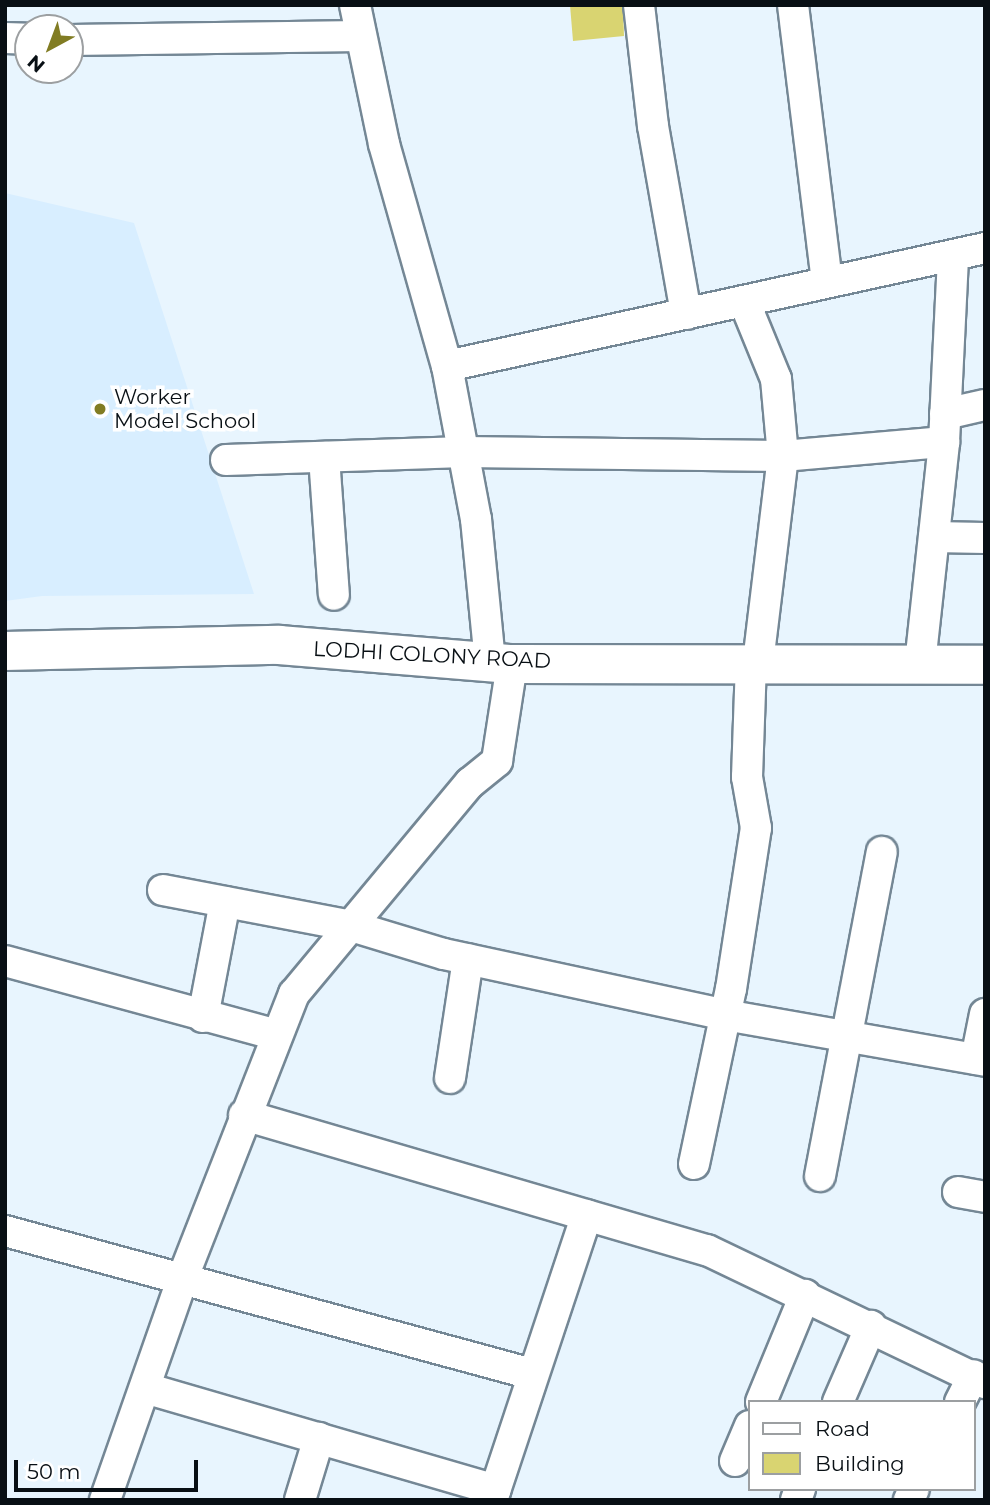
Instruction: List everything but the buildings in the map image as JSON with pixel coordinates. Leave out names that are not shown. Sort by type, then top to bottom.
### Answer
[{"type":"main road","name":"LODHI COLONY ROAD","points":[[5,651],[279,645],[501,663],[985,665]]},
{"type":"street","points":[[105,1500],[183,1277],[244,1115],[294,994],[470,783],[497,761],[501,663],[464,452],[447,366],[384,144],[355,5]]},
{"type":"street","points":[[639,5],[653,127],[686,314]]},
{"type":"street","points":[[793,5],[827,282]]},
{"type":"street","points":[[84,40],[361,36]]},
{"type":"street","points":[[447,366],[985,248]]},
{"type":"street","points":[[920,664],[944,428],[953,255]]},
{"type":"street","points":[[694,1164],[725,1015],[755,828],[747,777],[755,662],[783,456],[776,379],[744,301]]},
{"type":"street","points":[[226,460],[464,452],[783,456],[944,428],[985,405]]},
{"type":"street","points":[[324,457],[334,595]]},
{"type":"street","points":[[934,537],[985,538]]},
{"type":"street","points":[[820,1176],[850,1037],[882,852]]},
{"type":"street","points":[[163,890],[351,926],[468,959],[725,1015],[980,1060],[985,1014]]},
{"type":"street","points":[[203,1017],[225,902]]},
{"type":"street","points":[[450,1077],[468,959]]},
{"type":"street","points":[[5,961],[277,1035]]},
{"type":"street","points":[[244,1115],[707,1250],[979,1379],[962,1400]]},
{"type":"street","points":[[145,1388],[319,1438],[494,1495],[587,1215]]},
{"type":"street","points":[[5,1231],[183,1277],[532,1374]]},
{"type":"street","points":[[762,1400],[805,1295]]},
{"type":"street","points":[[839,1400],[871,1326]]},
{"type":"street","points":[[735,1461],[748,1431]]},
{"type":"street","points":[[300,1500],[319,1438]]},
{"type":"shaded area","name":"Worker Model School","points":[[5,193],[134,223],[254,594],[42,596],[5,601]]},
{"type":"place","name":"Worker Model School","points":[[100,409]]}]
